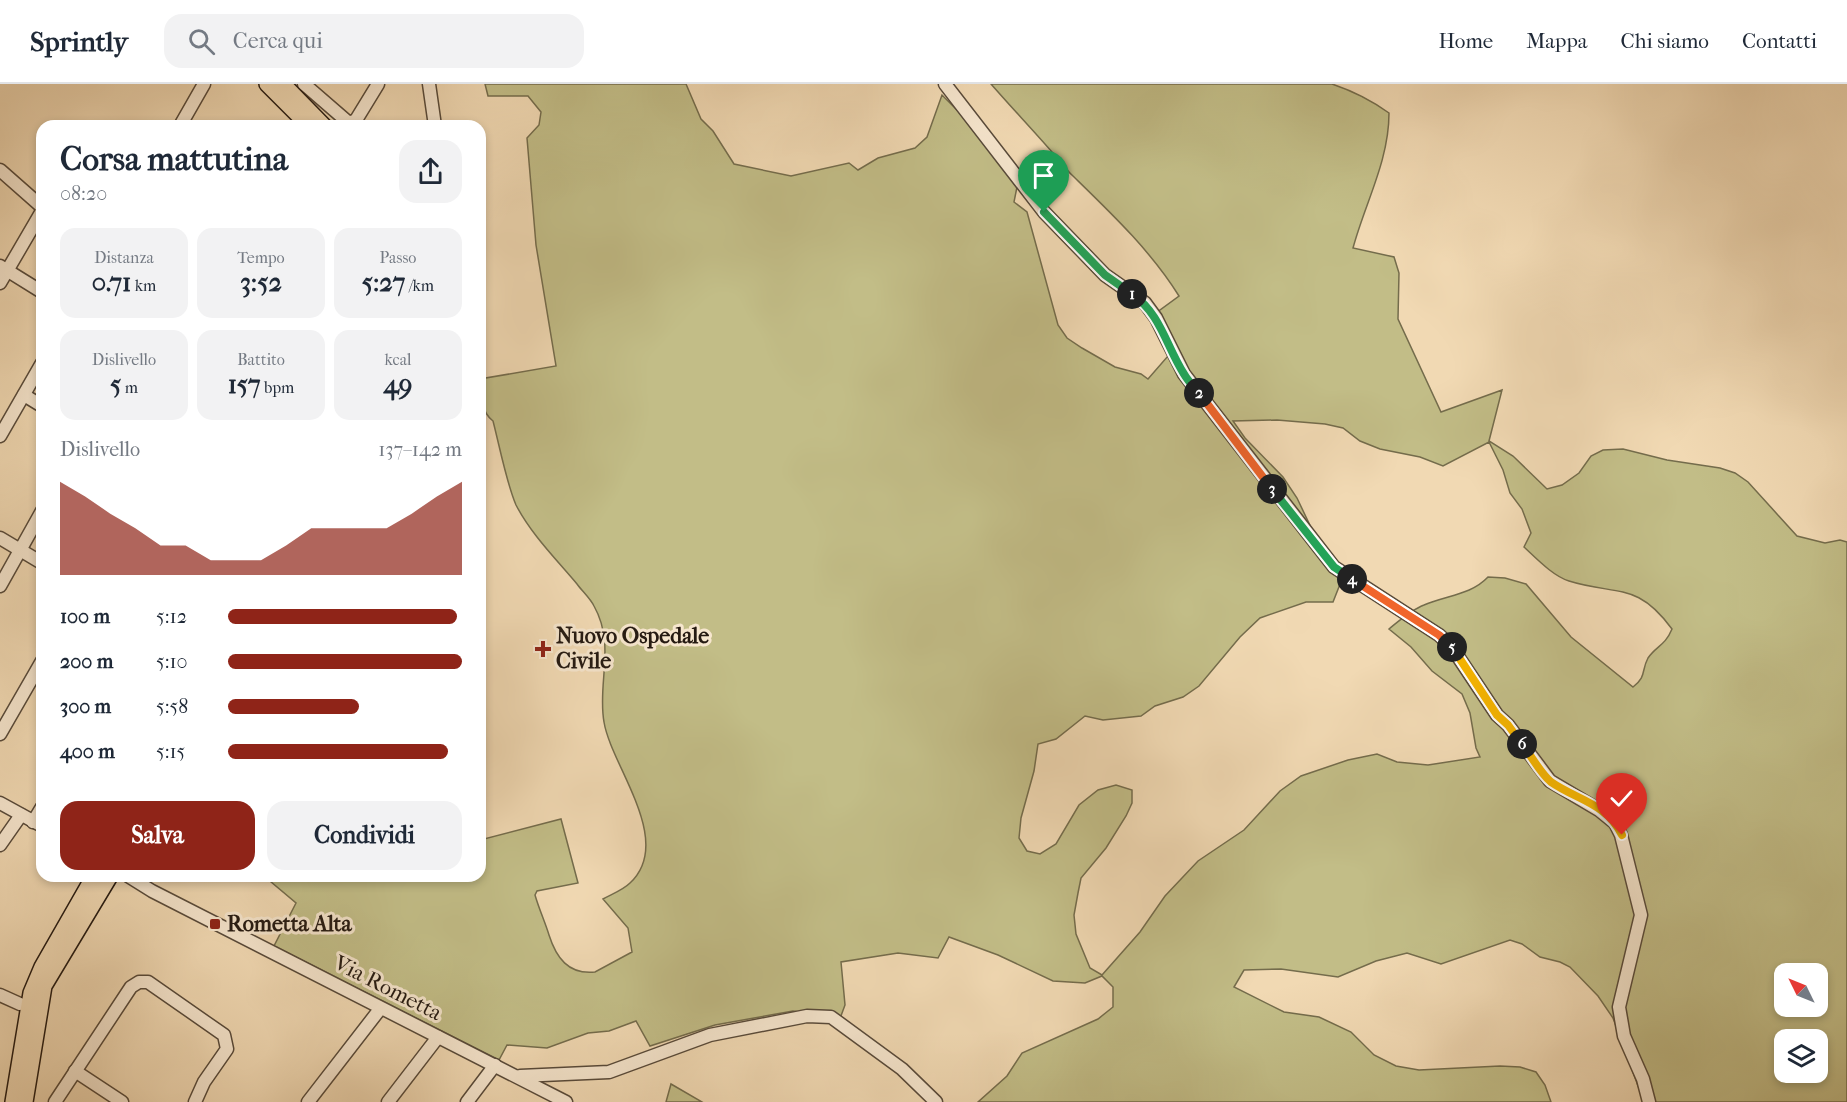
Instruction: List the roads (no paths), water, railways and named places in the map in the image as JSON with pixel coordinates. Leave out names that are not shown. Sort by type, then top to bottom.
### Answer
[{"type":"main road","points":[[267,84],[303,120]]},
{"type":"main road","points":[[286,85],[318,120]]},
{"type":"main road","points":[[13,1102],[31,993],[42,967],[91,882]]},
{"type":"main road","points":[[25,1102],[44,986],[106,882]]},
{"type":"street","points":[[183,120],[204,84]]},
{"type":"street","points":[[304,84],[343,120]]},
{"type":"street","points":[[356,120],[378,84]]},
{"type":"street","points":[[429,84],[434,120]]},
{"type":"street","points":[[945,84],[1044,212],[1105,275],[1145,303],[1151,310],[1184,374],[1334,567],[1445,640],[1497,715],[1508,725],[1550,781],[1578,795],[1615,823],[1622,835],[1641,907],[1619,1007],[1621,1023],[1649,1102]]},
{"type":"street","points":[[0,170],[36,203]]},
{"type":"street","points":[[0,283],[3,269],[36,218]]},
{"type":"street","points":[[3,269],[36,288]]},
{"type":"street","points":[[0,436],[36,374]]},
{"type":"street","points":[[24,395],[36,402]]},
{"type":"street","points":[[0,585],[36,522]]},
{"type":"street","points":[[0,538],[36,559]]},
{"type":"street","points":[[0,734],[36,671]]},
{"type":"street","points":[[0,803],[36,823]]},
{"type":"street","points":[[0,845],[21,815]]},
{"type":"street","name":"Via Rometta","points":[[138,882],[380,1009],[518,1076],[549,1098],[566,1102]]},
{"type":"street","points":[[55,1102],[131,987],[139,982],[148,982],[224,1035],[227,1048],[204,1082],[195,1102]]},
{"type":"street","points":[[0,995],[20,1004]]},
{"type":"street","points":[[308,1102],[380,1009]]},
{"type":"street","points":[[518,1076],[609,1072],[710,1035],[807,1016],[831,1017],[902,1069],[936,1102]]},
{"type":"street","points":[[388,1102],[438,1037]]},
{"type":"street","points":[[467,1102],[495,1065]]},
{"type":"street","points":[[75,1071],[122,1102]]},
{"type":"place","name":"Nuovo Ospedale Civile","points":[[543,649]]},
{"type":"place","name":"Rometta Alta","points":[[215,924]]}]
